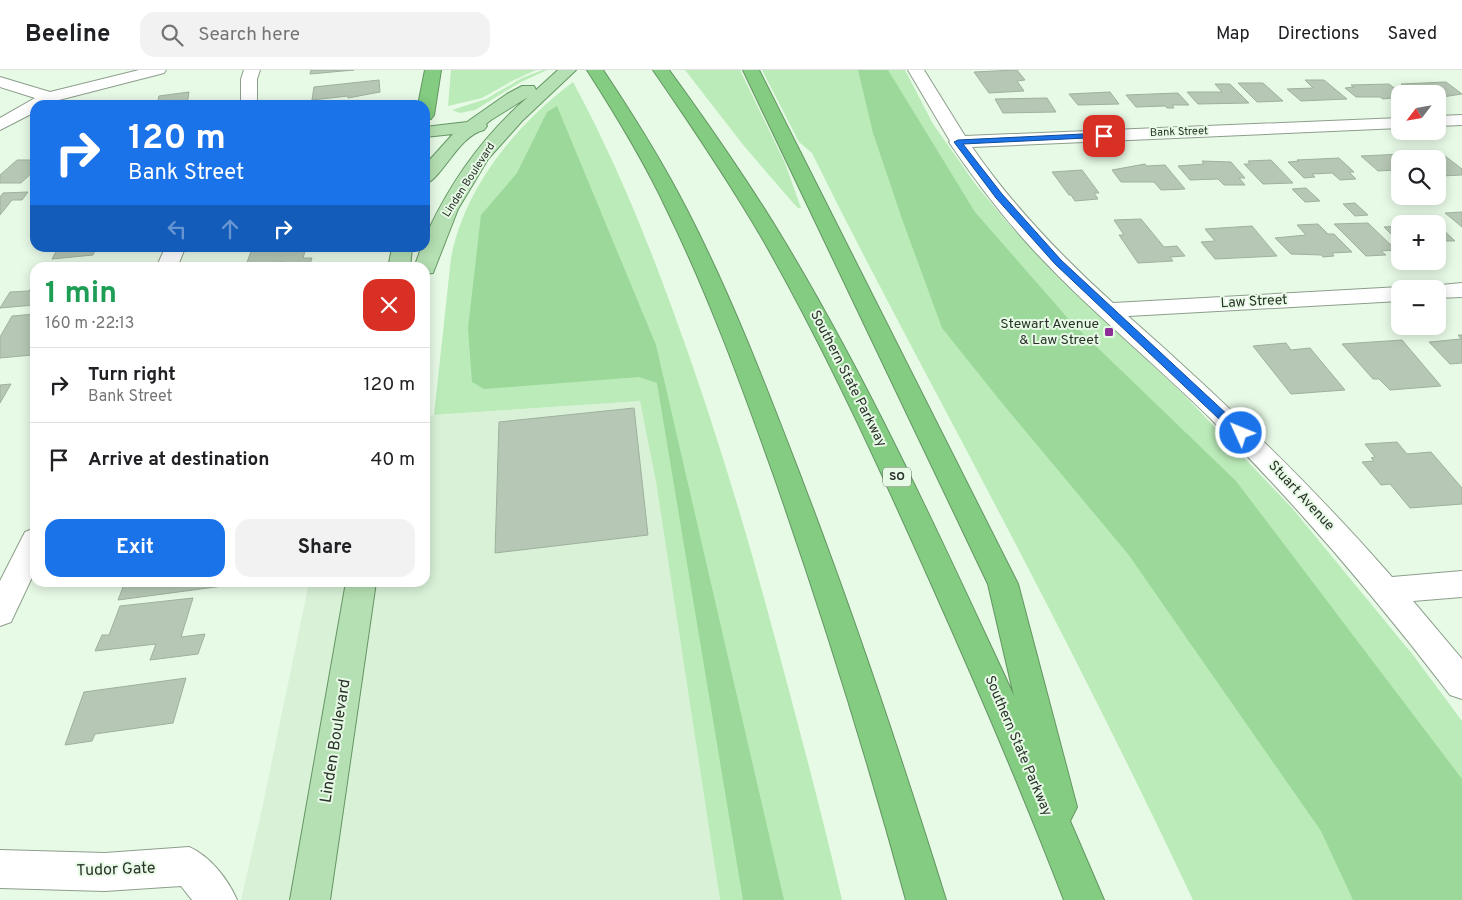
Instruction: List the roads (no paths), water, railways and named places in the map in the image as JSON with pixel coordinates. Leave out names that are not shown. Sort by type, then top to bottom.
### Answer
[{"type":"highway","points":[[428,100],[433,70]]},
{"type":"highway","points":[[595,70],[613,97],[661,180],[686,229],[712,286],[772,433],[849,650],[900,809],[926,900]]},
{"type":"highway","points":[[751,70],[1003,584],[1083,898]]},
{"type":"highway","name":"Southern State Parkway","points":[[665,75],[750,200],[816,314],[893,469],[953,598],[1010,723],[1083,898]]},
{"type":"main road","name":"Linden Boulevard","points":[[430,252],[435,235],[452,202],[482,156],[509,123],[568,70]]},
{"type":"main road","name":"Linden Boulevard","points":[[430,172],[443,155],[473,127],[516,96],[568,70]]},
{"type":"main road","points":[[430,131],[509,123]]},
{"type":"main road","name":"Linden Boulevard","points":[[310,900],[361,587]]},
{"type":"street","points":[[42,100],[49,96],[158,70]]},
{"type":"street","points":[[249,100],[249,79],[252,70]]},
{"type":"street","name":"Stuart Avenue","points":[[916,70],[958,142],[983,176],[1035,238],[1108,310],[1241,433],[1386,590],[1462,684]]},
{"type":"street","points":[[0,82],[49,96]]},
{"type":"street","points":[[0,125],[30,107]]},
{"type":"street","points":[[1446,121],[1462,120]]},
{"type":"street","name":"Bank Street","points":[[958,142],[1391,122]]},
{"type":"street","points":[[1446,291],[1462,290]]},
{"type":"street","name":"Law Street","points":[[1108,310],[1391,294]]},
{"type":"street","points":[[0,613],[30,550]]},
{"type":"street","points":[[1386,590],[1462,584]]},
{"type":"street","name":"Tudor Gate","points":[[0,869],[105,872],[189,866],[217,900]]},
{"type":"place","name":"Stewart Avenue & Law Street","points":[[1109,332]]}]
